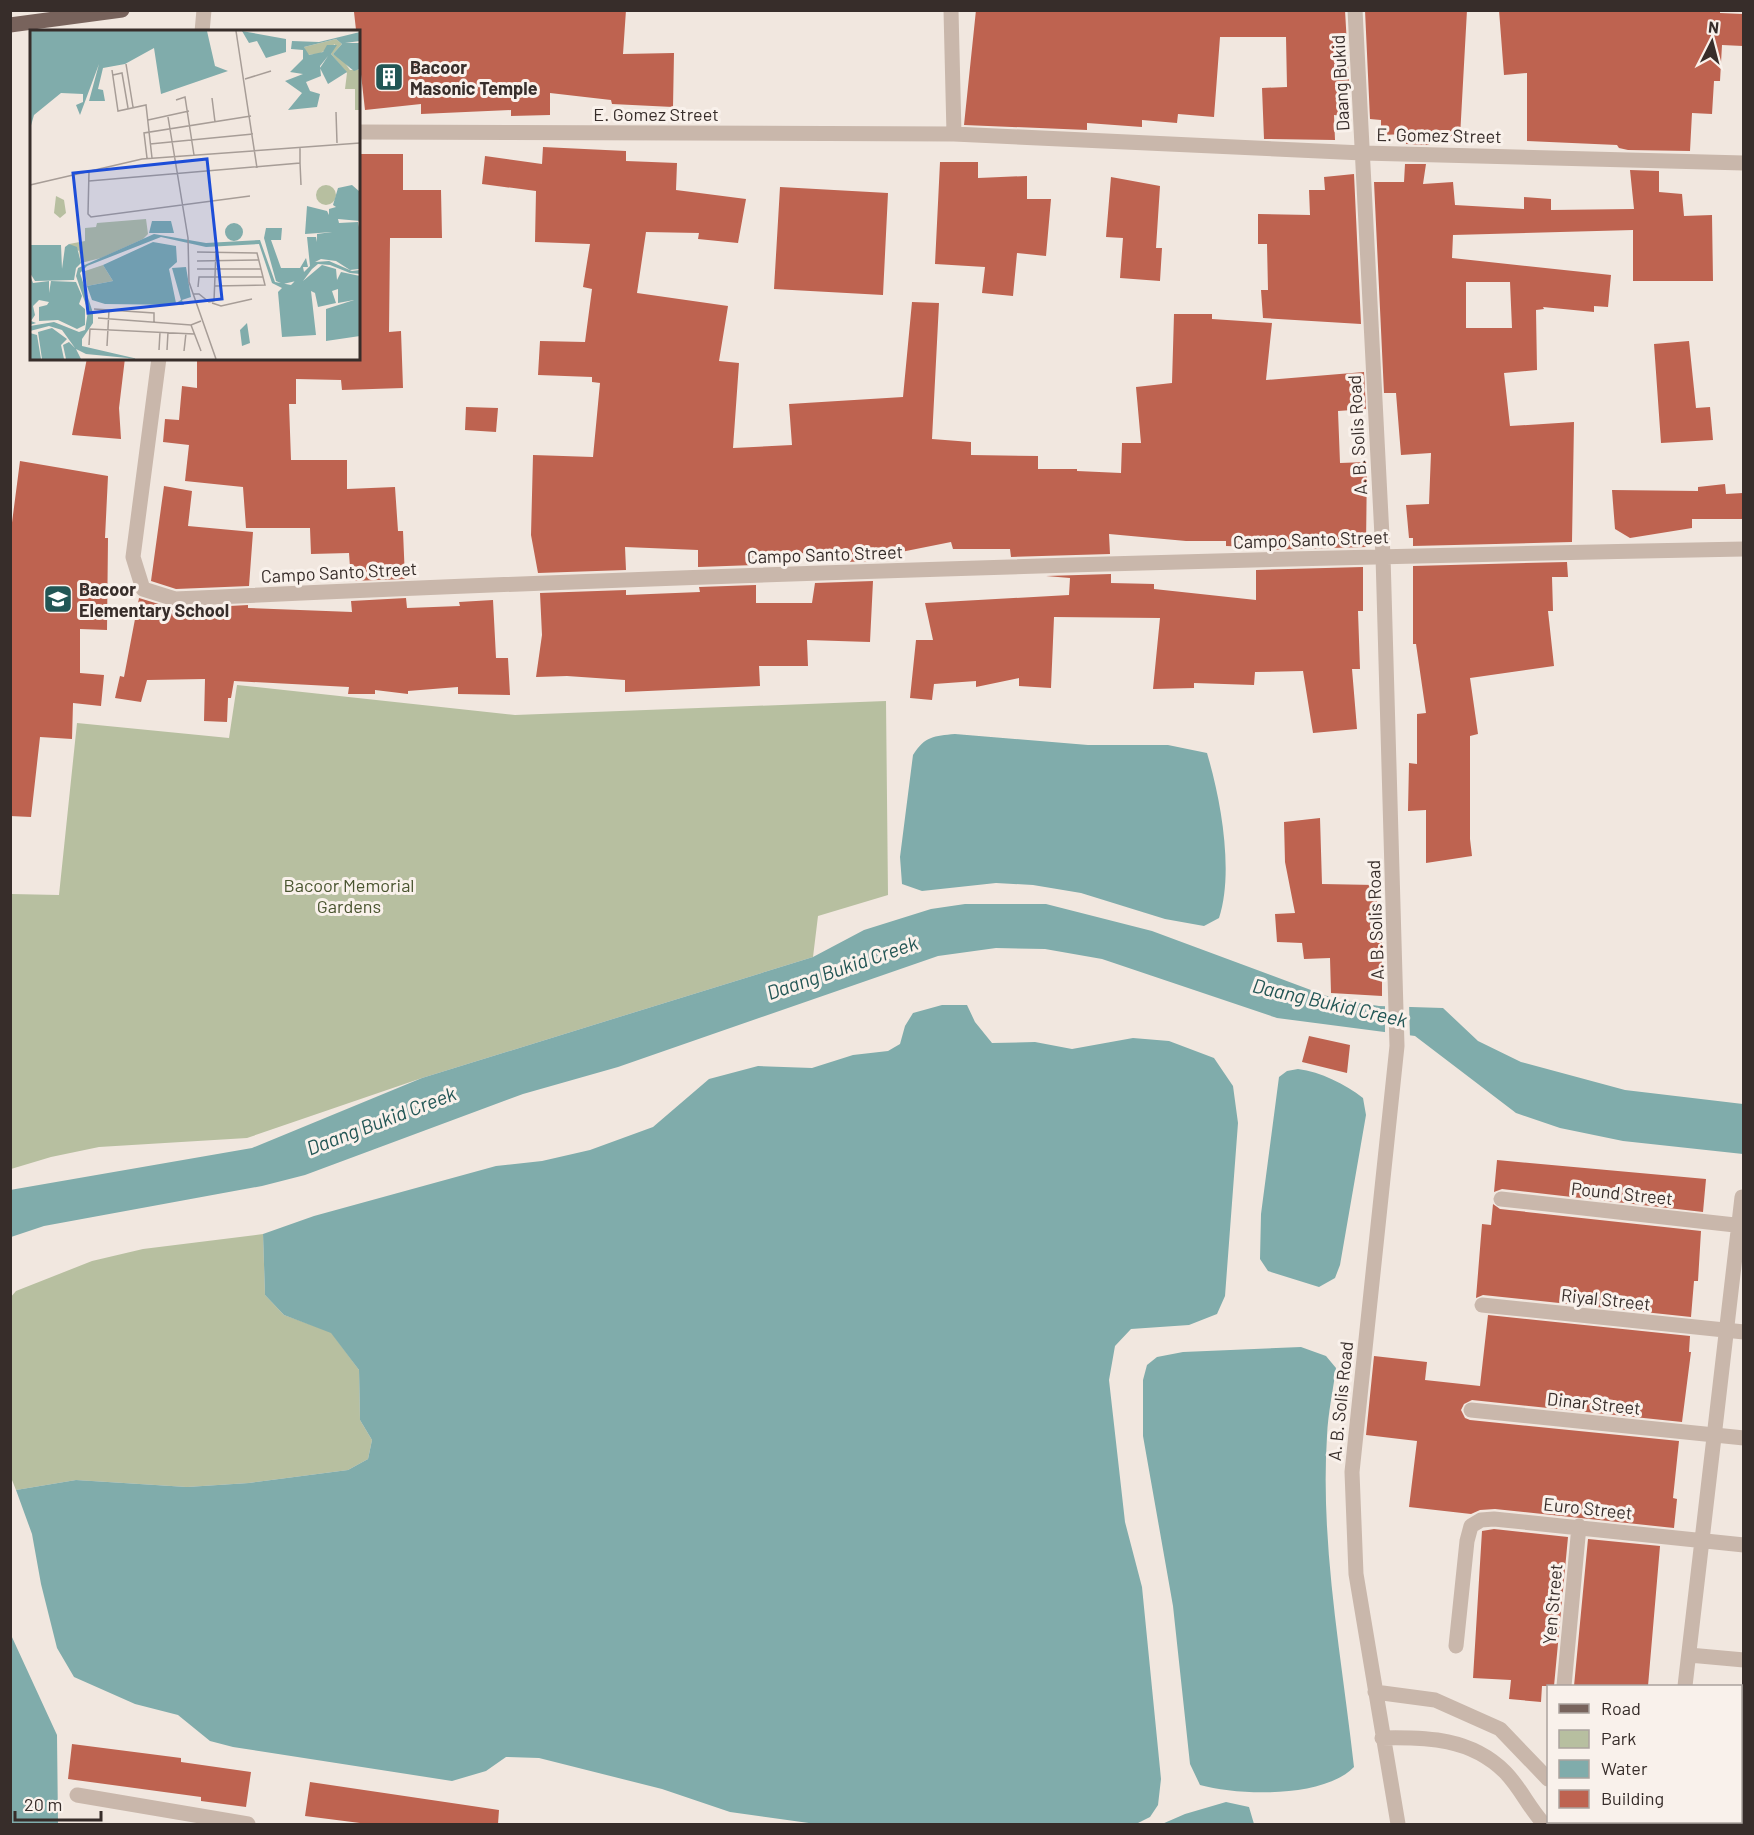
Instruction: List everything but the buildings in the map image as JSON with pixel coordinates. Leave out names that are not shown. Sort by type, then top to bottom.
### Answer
[{"type":"main road","points":[[10,25],[122,10]]},
{"type":"street","points":[[202,30],[204,10]]},
{"type":"street","points":[[951,10],[954,134]]},
{"type":"street","name":"Daang Bukid","points":[[1355,10],[1363,153]]},
{"type":"street","name":"E. Gomez Street","points":[[360,132],[954,134],[1363,153],[1743,163]]},
{"type":"street","name":"A. B. Solis Road","points":[[1363,153],[1383,556],[1397,1046],[1352,1472],[1356,1574],[1398,1824]]},
{"type":"street","name":"Campo Santo Street","points":[[159,360],[133,557],[143,589],[175,599],[529,582],[1383,556],[1743,549]]},
{"type":"street","points":[[1685,1685],[1713,1435],[1741,1226],[1742,1197]]},
{"type":"street","name":"Pound Street","points":[[1501,1199],[1741,1226]]},
{"type":"street","name":"Riyal Street","points":[[1482,1305],[1743,1332]]},
{"type":"street","name":"Dinar Street","points":[[1471,1410],[1743,1438]]},
{"type":"street","name":"Euro Street","points":[[1456,1646],[1466,1549],[1472,1526],[1481,1521],[1494,1519],[1579,1526],[1743,1545]]},
{"type":"street","name":"Yen Street","points":[[1564,1685],[1579,1526]]},
{"type":"street","points":[[1689,1655],[1743,1660]]},
{"type":"street","points":[[1375,1692],[1436,1700],[1500,1729],[1547,1778]]},
{"type":"street","points":[[1382,1738],[1426,1737],[1466,1745],[1504,1772],[1544,1824]]},
{"type":"street","points":[[77,1796],[248,1824]]},
{"type":"green space","name":"Bacoor Memorial Gardens","points":[[237,685],[515,715],[886,701],[888,895],[818,916],[813,957],[422,1078],[247,1138],[99,1147],[51,1157],[11,1169],[11,894],[59,895],[77,723],[229,738]]},
{"type":"green space","points":[[263,1234],[265,1295],[284,1315],[331,1332],[359,1370],[360,1420],[372,1440],[368,1459],[348,1470],[249,1483],[187,1487],[76,1480],[16,1490],[10,1475],[10,1298],[16,1291],[92,1261],[143,1249]]},
{"type":"water","points":[[955,734],[1088,745],[1168,745],[1207,753],[1217,792],[1224,836],[1225,879],[1219,918],[1204,926],[1165,919],[1081,893],[1033,885],[996,883],[922,891],[902,884],[900,857],[913,755],[922,744],[931,738]]},
{"type":"water","name":"Daang Bukid Creek","points":[[965,904],[1046,904],[1152,931],[1335,999],[1379,1006],[1443,1008],[1478,1041],[1521,1062],[1625,1090],[1743,1104],[1743,1154],[1623,1141],[1560,1128],[1516,1113],[1415,1036],[1277,1018],[1102,959],[1045,949],[996,948],[938,956],[618,1067],[523,1094],[305,1175],[262,1186],[44,1226],[11,1237],[10,1190],[252,1148],[422,1078],[813,957],[864,930],[931,909]]},
{"type":"water","points":[[942,1005],[967,1005],[975,1022],[992,1043],[1035,1042],[1072,1049],[1133,1038],[1169,1041],[1214,1058],[1233,1086],[1238,1123],[1225,1296],[1217,1314],[1189,1325],[1131,1329],[1115,1346],[1109,1380],[1125,1522],[1142,1587],[1161,1779],[1158,1805],[1150,1817],[1136,1824],[816,1824],[730,1812],[662,1789],[539,1758],[506,1757],[486,1771],[452,1781],[233,1747],[210,1741],[178,1715],[135,1704],[74,1677],[57,1648],[41,1584],[32,1534],[16,1490],[76,1480],[187,1487],[249,1483],[348,1470],[368,1459],[372,1440],[360,1420],[359,1370],[331,1333],[284,1315],[265,1295],[263,1234],[314,1216],[496,1166],[542,1161],[590,1150],[653,1127],[709,1079],[758,1066],[812,1068],[853,1055],[888,1051],[900,1044],[905,1026],[913,1013]]},
{"type":"water","points":[[1298,1069],[1341,1083],[1356,1093],[1363,1098],[1366,1115],[1340,1265],[1335,1278],[1319,1287],[1268,1271],[1260,1259],[1261,1214],[1279,1077],[1287,1071]]},
{"type":"water","points":[[1301,1347],[1326,1356],[1336,1368],[1327,1436],[1327,1519],[1333,1602],[1354,1767],[1340,1777],[1303,1789],[1258,1792],[1217,1789],[1200,1785],[1190,1764],[1173,1606],[1143,1436],[1143,1380],[1147,1365],[1157,1357],[1183,1352]]},
{"type":"water","points":[[11,1635],[57,1735],[58,1824],[11,1824]]},
{"type":"water","points":[[1226,1802],[1249,1807],[1254,1824],[1162,1824],[1185,1814]]},
{"type":"pier","points":[[1409,1002],[1410,1039],[1385,1035],[1385,1003]]},
{"type":"place","name":"Bacoor Masonic Temple","points":[[389,77]]},
{"type":"place","name":"Bacoor Elementary School","points":[[58,599]]}]
